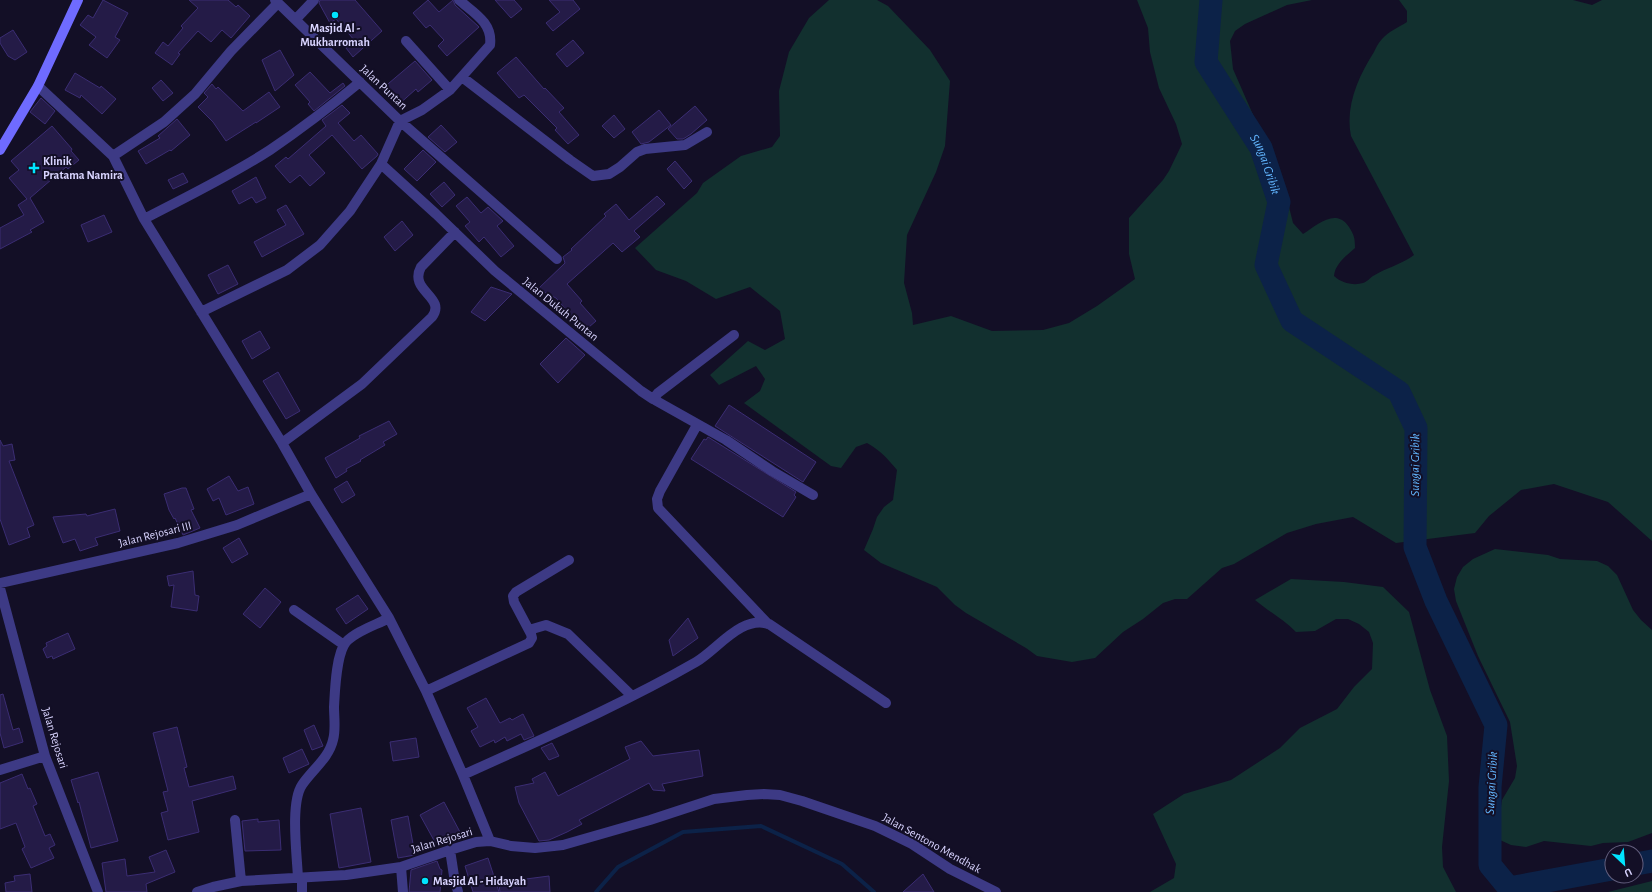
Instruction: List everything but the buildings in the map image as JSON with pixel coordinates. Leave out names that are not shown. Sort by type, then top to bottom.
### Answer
[{"type":"main road","points":[[0,150],[38,86],[78,0]]},
{"type":"street","points":[[296,19],[314,0]]},
{"type":"street","name":"Jalan Puntan","points":[[276,1],[400,120],[422,110],[450,90],[490,45],[491,37],[488,28],[459,0]]},
{"type":"street","points":[[113,156],[164,122],[195,94],[276,1]]},
{"type":"street","points":[[406,41],[450,90]]},
{"type":"street","points":[[462,78],[593,176],[609,174],[638,152],[645,149],[684,145],[707,132]]},
{"type":"street","points":[[144,219],[216,182],[268,151],[315,119],[360,82]]},
{"type":"street","points":[[38,86],[113,156],[144,219],[282,443],[311,494],[389,618],[426,690],[490,841]]},
{"type":"street","points":[[201,312],[287,270],[320,245],[350,211],[380,164],[400,120],[558,259]]},
{"type":"street","name":"Jalan Dukuh Puntan","points":[[380,164],[501,276],[641,391],[726,440],[772,471],[813,495]]},
{"type":"street","points":[[282,443],[362,384],[436,313],[435,304],[419,283],[417,278],[418,273],[454,232]]},
{"type":"street","points":[[653,399],[658,393],[734,335]]},
{"type":"street","points":[[697,424],[660,491],[657,499],[658,508],[769,624],[886,703]]},
{"type":"street","name":"Jalan Rejosari III","points":[[0,583],[178,543],[237,525],[311,494]]},
{"type":"street","points":[[426,690],[529,642],[532,638],[514,602],[513,596],[516,592],[569,560]]},
{"type":"street","name":"Jalan Rejosari","points":[[0,588],[45,756],[98,892]]},
{"type":"street","points":[[294,610],[344,645]]},
{"type":"street","points":[[302,892],[295,803],[302,785],[328,753],[334,739],[335,697],[339,660],[344,645],[347,641],[355,635],[389,618]]},
{"type":"street","points":[[463,775],[607,709],[698,661],[742,627],[756,622],[769,624]]},
{"type":"street","points":[[529,630],[546,624],[568,634],[632,696]]},
{"type":"street","points":[[0,770],[45,756]]},
{"type":"street","name":"Jalan Sentono Mendhak","points":[[714,799],[764,794],[780,795],[802,801],[875,826],[912,844],[950,869],[996,892]]},
{"type":"street","name":"Jalan Rejosari","points":[[197,892],[242,881],[346,875],[401,867],[476,842],[490,841],[511,846],[535,848],[563,845],[714,799]]},
{"type":"street","points":[[235,820],[242,881]]},
{"type":"street","points":[[450,850],[458,892]]},
{"type":"street","points":[[401,867],[403,892]]},
{"type":"green space","points":[[829,0],[877,0],[888,6],[930,50],[950,81],[945,146],[936,172],[907,235],[904,283],[912,313],[913,325],[951,316],[992,331],[1043,330],[1069,323],[1097,306],[1135,279],[1129,254],[1129,218],[1163,180],[1182,144],[1176,124],[1159,88],[1150,52],[1148,28],[1137,0],[1312,0],[1287,5],[1245,24],[1235,31],[1230,41],[1233,69],[1286,195],[1293,223],[1303,234],[1320,223],[1332,218],[1338,218],[1344,221],[1353,235],[1355,248],[1336,268],[1334,276],[1344,282],[1359,284],[1414,255],[1351,136],[1350,125],[1351,103],[1354,92],[1368,62],[1384,36],[1407,22],[1407,11],[1399,0],[1573,0],[1592,5],[1602,0],[1652,0],[1652,541],[1608,502],[1554,484],[1521,490],[1489,516],[1475,533],[1396,543],[1353,517],[1316,524],[1287,533],[1234,564],[1222,568],[1187,599],[1175,599],[1163,603],[1143,619],[1123,632],[1095,658],[1072,662],[1037,656],[966,613],[955,605],[937,587],[881,563],[864,550],[877,517],[884,507],[893,500],[897,470],[890,462],[880,452],[867,443],[856,447],[841,468],[831,466],[744,403],[760,391],[765,379],[756,366],[719,385],[710,375],[748,341],[765,350],[785,339],[780,311],[750,287],[716,299],[686,281],[656,270],[635,248],[697,193],[703,183],[741,156],[772,147],[780,136],[779,91],[789,52],[809,18]]},
{"type":"green space","points":[[1495,549],[1548,555],[1560,559],[1597,561],[1608,566],[1617,575],[1633,610],[1652,630],[1652,833],[1628,842],[1603,843],[1591,846],[1544,841],[1526,847],[1511,845],[1500,840],[1498,828],[1502,800],[1515,778],[1517,766],[1510,722],[1478,656],[1456,601],[1454,589],[1457,577],[1463,567],[1473,559]]},
{"type":"green space","points":[[1291,579],[1344,582],[1383,587],[1409,612],[1430,690],[1447,736],[1449,781],[1442,847],[1443,867],[1456,892],[1150,892],[1174,878],[1176,864],[1153,814],[1184,794],[1231,780],[1280,748],[1300,728],[1337,709],[1354,687],[1372,669],[1373,643],[1369,632],[1359,624],[1348,619],[1336,619],[1315,631],[1296,632],[1255,600]]},
{"type":"green space","points":[[1652,881],[1652,892],[1608,892],[1644,884]]},
{"type":"waterway","name":"Sungai Gribik","points":[[1211,0],[1206,62],[1261,148],[1279,202],[1266,265],[1292,321],[1399,392],[1416,428],[1415,547],[1436,601],[1496,725],[1490,787],[1490,865],[1509,888],[1604,870]]},
{"type":"waterway","points":[[596,892],[618,867],[683,832],[761,826],[842,864],[874,892]]},
{"type":"waterway","name":"Sungai Gribik","points":[[1644,862],[1652,861]]},
{"type":"place","name":"Masjid Al - Mukharromah","points":[[335,15]]},
{"type":"place","name":"Klinik Pratama Namira","points":[[34,168]]},
{"type":"place","name":"Masjid Al - Hidayah","points":[[425,881]]}]
